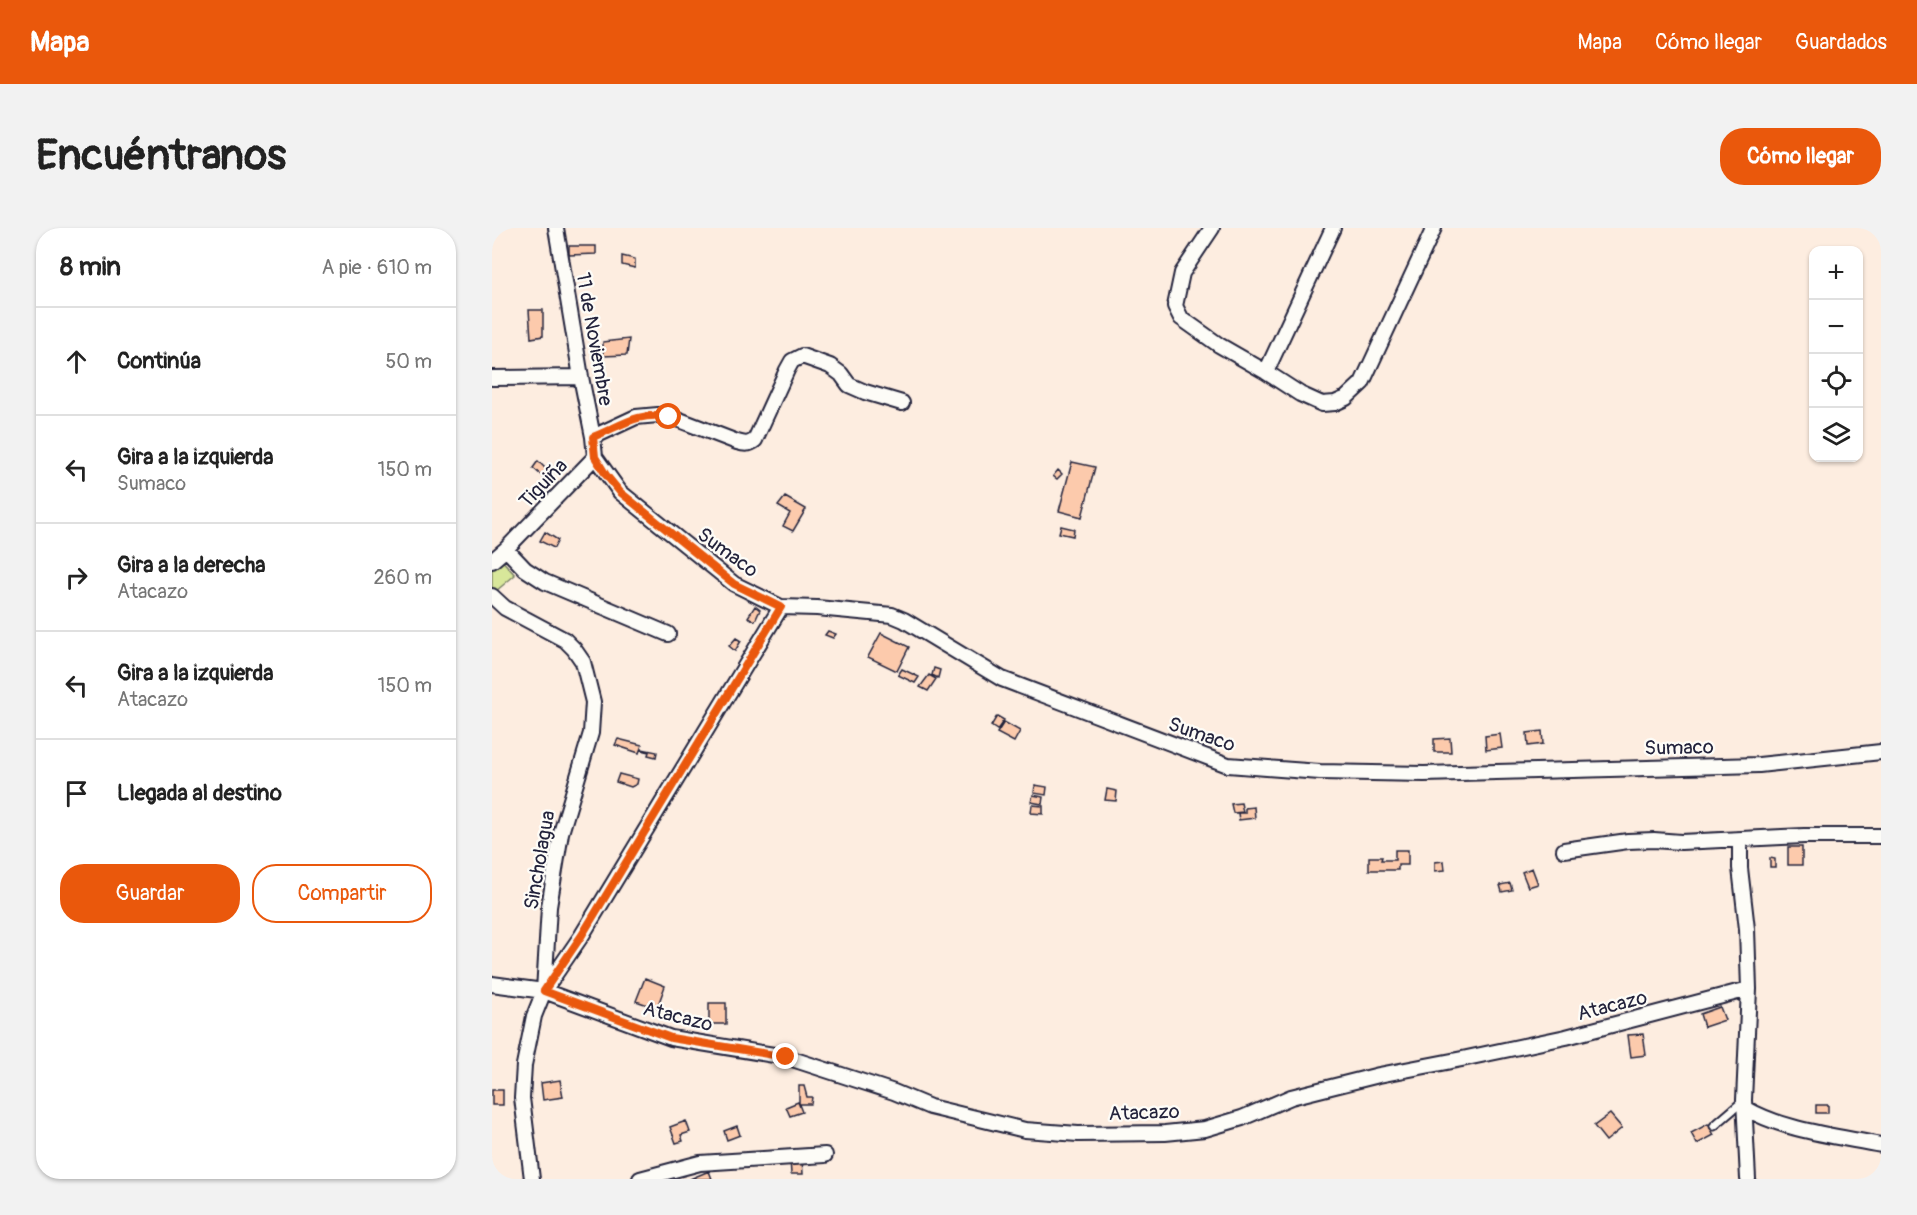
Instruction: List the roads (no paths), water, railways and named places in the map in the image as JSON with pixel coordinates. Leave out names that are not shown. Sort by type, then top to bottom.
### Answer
[{"type":"street","name":"11 de Noviembre","points":[[556,228],[595,457]]},
{"type":"street","points":[[1212,228],[1182,273],[1175,306],[1181,318],[1300,394],[1322,404],[1335,403],[1354,392],[1362,383],[1434,228]]},
{"type":"street","points":[[1266,372],[1334,228]]},
{"type":"street","points":[[593,437],[636,417],[658,415],[677,419],[737,442],[751,443],[755,440],[792,361],[802,356],[830,366],[841,374],[849,385],[902,403]]},
{"type":"street","points":[[492,378],[581,377]]},
{"type":"street","name":"Tiguiña","points":[[492,561],[595,457]]},
{"type":"street","name":"Sumaco","points":[[595,457],[620,492],[697,555],[734,584],[781,607],[892,615],[1002,679],[1228,765],[1310,771],[1424,774],[1759,765],[1881,752]]},
{"type":"street","points":[[506,549],[525,569],[545,582],[668,634]]},
{"type":"street","name":"Sincholagua","points":[[492,596],[504,608],[565,640],[574,649],[582,662],[593,702],[591,734],[561,833],[549,906],[544,991],[534,1016],[524,1065],[522,1098],[532,1179]]},
{"type":"street","points":[[544,991],[582,935],[781,607]]},
{"type":"street","points":[[1564,850],[1628,841],[1654,840],[1681,843],[1804,836],[1881,836]]},
{"type":"street","points":[[1740,840],[1749,989],[1745,1104],[1748,1179]]},
{"type":"street","name":"Atacazo","points":[[492,984],[544,991],[671,1038],[786,1057],[894,1092],[930,1107],[1025,1130],[1078,1134],[1165,1133],[1205,1129],[1242,1118],[1291,1097],[1379,1075],[1566,1037],[1749,989]]},
{"type":"street","points":[[1745,1104],[1767,1120],[1881,1145]]},
{"type":"street","points":[[1746,1138],[1767,1120]]},
{"type":"street","points":[[640,1179],[700,1163],[825,1155]]},
{"type":"lane","points":[[1714,1126],[1745,1104]]}]
